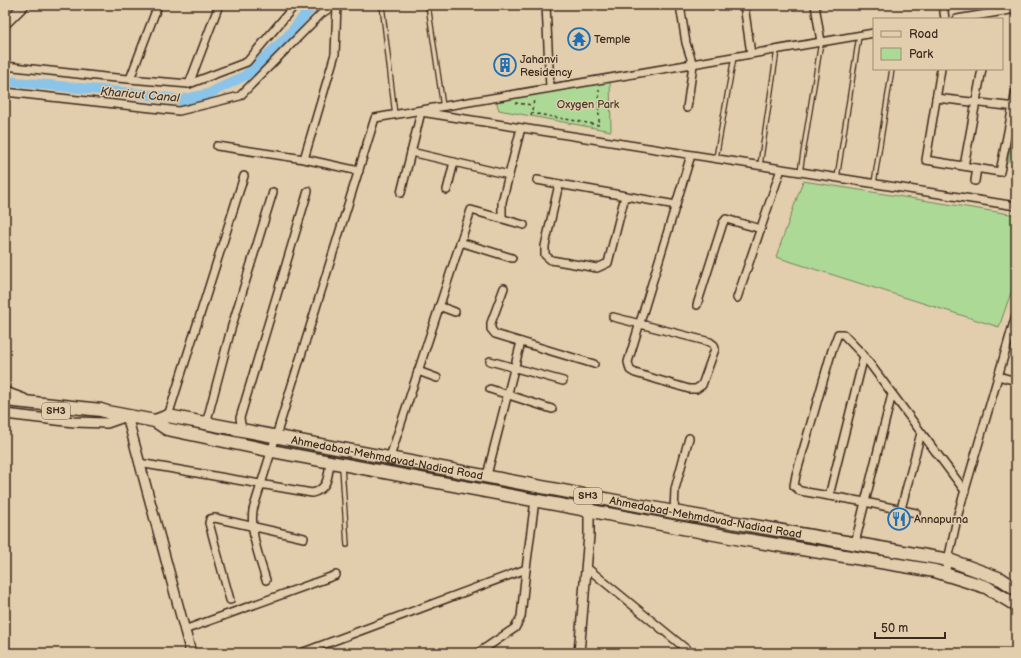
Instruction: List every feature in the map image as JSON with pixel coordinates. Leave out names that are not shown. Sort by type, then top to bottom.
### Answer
[{"type":"main road","points":[[5,400],[101,410],[155,421],[167,429],[272,451],[946,574],[986,587],[1016,605]]},
{"type":"main road","name":"SH3","points":[[5,407],[101,415],[107,412]]},
{"type":"main road","name":"Ahmedabad-Mehmdavad-Nadiad Road","points":[[168,416],[674,512],[949,560],[1001,579],[1016,589]]},
{"type":"main road","points":[[155,421],[168,416]]},
{"type":"street","points":[[5,24],[24,5]]},
{"type":"street","points":[[130,80],[158,5]]},
{"type":"street","points":[[189,84],[219,5]]},
{"type":"street","points":[[5,66],[130,80],[189,84],[247,62],[295,5]]},
{"type":"street","points":[[5,92],[179,111],[240,96],[321,14],[334,5]]},
{"type":"street","points":[[304,159],[335,54],[337,5]]},
{"type":"street","points":[[546,5],[550,88]]},
{"type":"street","points":[[680,5],[686,43],[693,65],[687,108]]},
{"type":"street","points":[[744,5],[751,54]]},
{"type":"street","points":[[815,5],[821,42]]},
{"type":"street","points":[[943,5],[945,18]]},
{"type":"street","points":[[963,18],[1016,9]]},
{"type":"street","points":[[266,580],[252,526],[253,510],[360,171],[375,118],[419,112],[550,88],[693,65],[873,33]]},
{"type":"street","points":[[941,70],[926,160],[1000,172],[1016,91]]},
{"type":"street","points":[[964,166],[982,70]]},
{"type":"street","points":[[936,98],[1014,107]]},
{"type":"street","points":[[419,112],[1016,206]]},
{"type":"street","points":[[401,193],[419,112]]},
{"type":"street","points":[[502,218],[502,202],[521,128]]},
{"type":"street","points":[[217,146],[304,159],[360,171]]},
{"type":"street","points":[[411,152],[509,175]]},
{"type":"street","points":[[613,317],[639,324],[714,344],[716,349],[702,385],[696,389],[689,389],[630,370],[628,362],[639,324],[691,155]]},
{"type":"street","points":[[447,190],[454,162]]},
{"type":"street","points":[[975,181],[977,168]]},
{"type":"street","points":[[737,298],[781,169]]},
{"type":"street","points":[[168,416],[244,176]]},
{"type":"street","points":[[537,180],[676,205]]},
{"type":"street","points":[[559,184],[545,246],[545,255],[551,260],[597,268],[608,263],[625,196]]},
{"type":"street","points":[[242,430],[240,418],[308,191]]},
{"type":"street","points":[[206,424],[231,329],[273,192]]},
{"type":"street","points":[[390,457],[471,210],[524,225]]},
{"type":"street","points":[[697,305],[722,223],[726,220],[731,220],[761,229]]},
{"type":"street","points":[[460,242],[512,258]]},
{"type":"street","points":[[504,288],[492,323],[491,330],[495,334],[594,364]]},
{"type":"street","points":[[439,306],[455,312]]},
{"type":"street","points":[[946,574],[958,514],[1016,315]]},
{"type":"street","points":[[916,513],[865,502],[800,491],[794,486],[838,334],[843,334],[864,356],[965,490]]},
{"type":"street","points":[[487,476],[520,342]]},
{"type":"street","points":[[829,496],[864,356]]},
{"type":"street","points":[[490,361],[563,381]]},
{"type":"street","points":[[418,371],[437,378]]},
{"type":"street","points":[[998,376],[1016,381]]},
{"type":"street","points":[[490,389],[552,409]]},
{"type":"street","name":"SH3","points":[[5,392],[36,403]]},
{"type":"street","points":[[855,543],[892,394]]},
{"type":"street","points":[[5,414],[74,422],[107,423],[127,416],[191,653]]},
{"type":"street","points":[[901,510],[921,433]]},
{"type":"street","points":[[674,512],[675,489],[690,438]]},
{"type":"street","points":[[139,463],[312,493],[320,491],[327,484],[336,463]]},
{"type":"street","points":[[580,653],[589,496]]},
{"type":"street","points":[[478,653],[515,628],[521,617],[535,500]]},
{"type":"street","points":[[230,600],[208,520],[216,518],[304,538]]},
{"type":"street","points":[[586,567],[691,653]]},
{"type":"street","points":[[301,653],[526,569]]},
{"type":"street","points":[[184,630],[336,575]]},
{"type":"lane","points":[[382,5],[395,115]]},
{"type":"lane","points":[[428,5],[443,107]]},
{"type":"lane","points":[[837,178],[859,36]]},
{"type":"lane","points":[[800,172],[821,42]]},
{"type":"lane","points":[[760,166],[777,49]]},
{"type":"lane","points":[[716,158],[734,57]]},
{"type":"lane","points":[[874,184],[892,70]]},
{"type":"lane","points":[[336,463],[347,545]]},
{"type":"path","points":[[511,103],[533,105],[531,114],[599,125],[599,85]]},
{"type":"green space","name":"Oxygen Park","points":[[610,78],[611,131],[499,110],[497,104],[498,97]]},
{"type":"green space","points":[[1016,122],[1016,162],[1008,161]]},
{"type":"green space","points":[[803,181],[1016,215],[1016,278],[999,327],[776,257]]},
{"type":"waterway","name":"Kharicut Canal","points":[[5,81],[143,94],[181,100],[208,94],[246,75],[287,37],[313,5]]},
{"type":"place","name":"Temple","points":[[579,39]]},
{"type":"place","name":"Jahanvi Residency","points":[[505,65]]},
{"type":"place","name":"Annapurna","points":[[899,519]]}]
